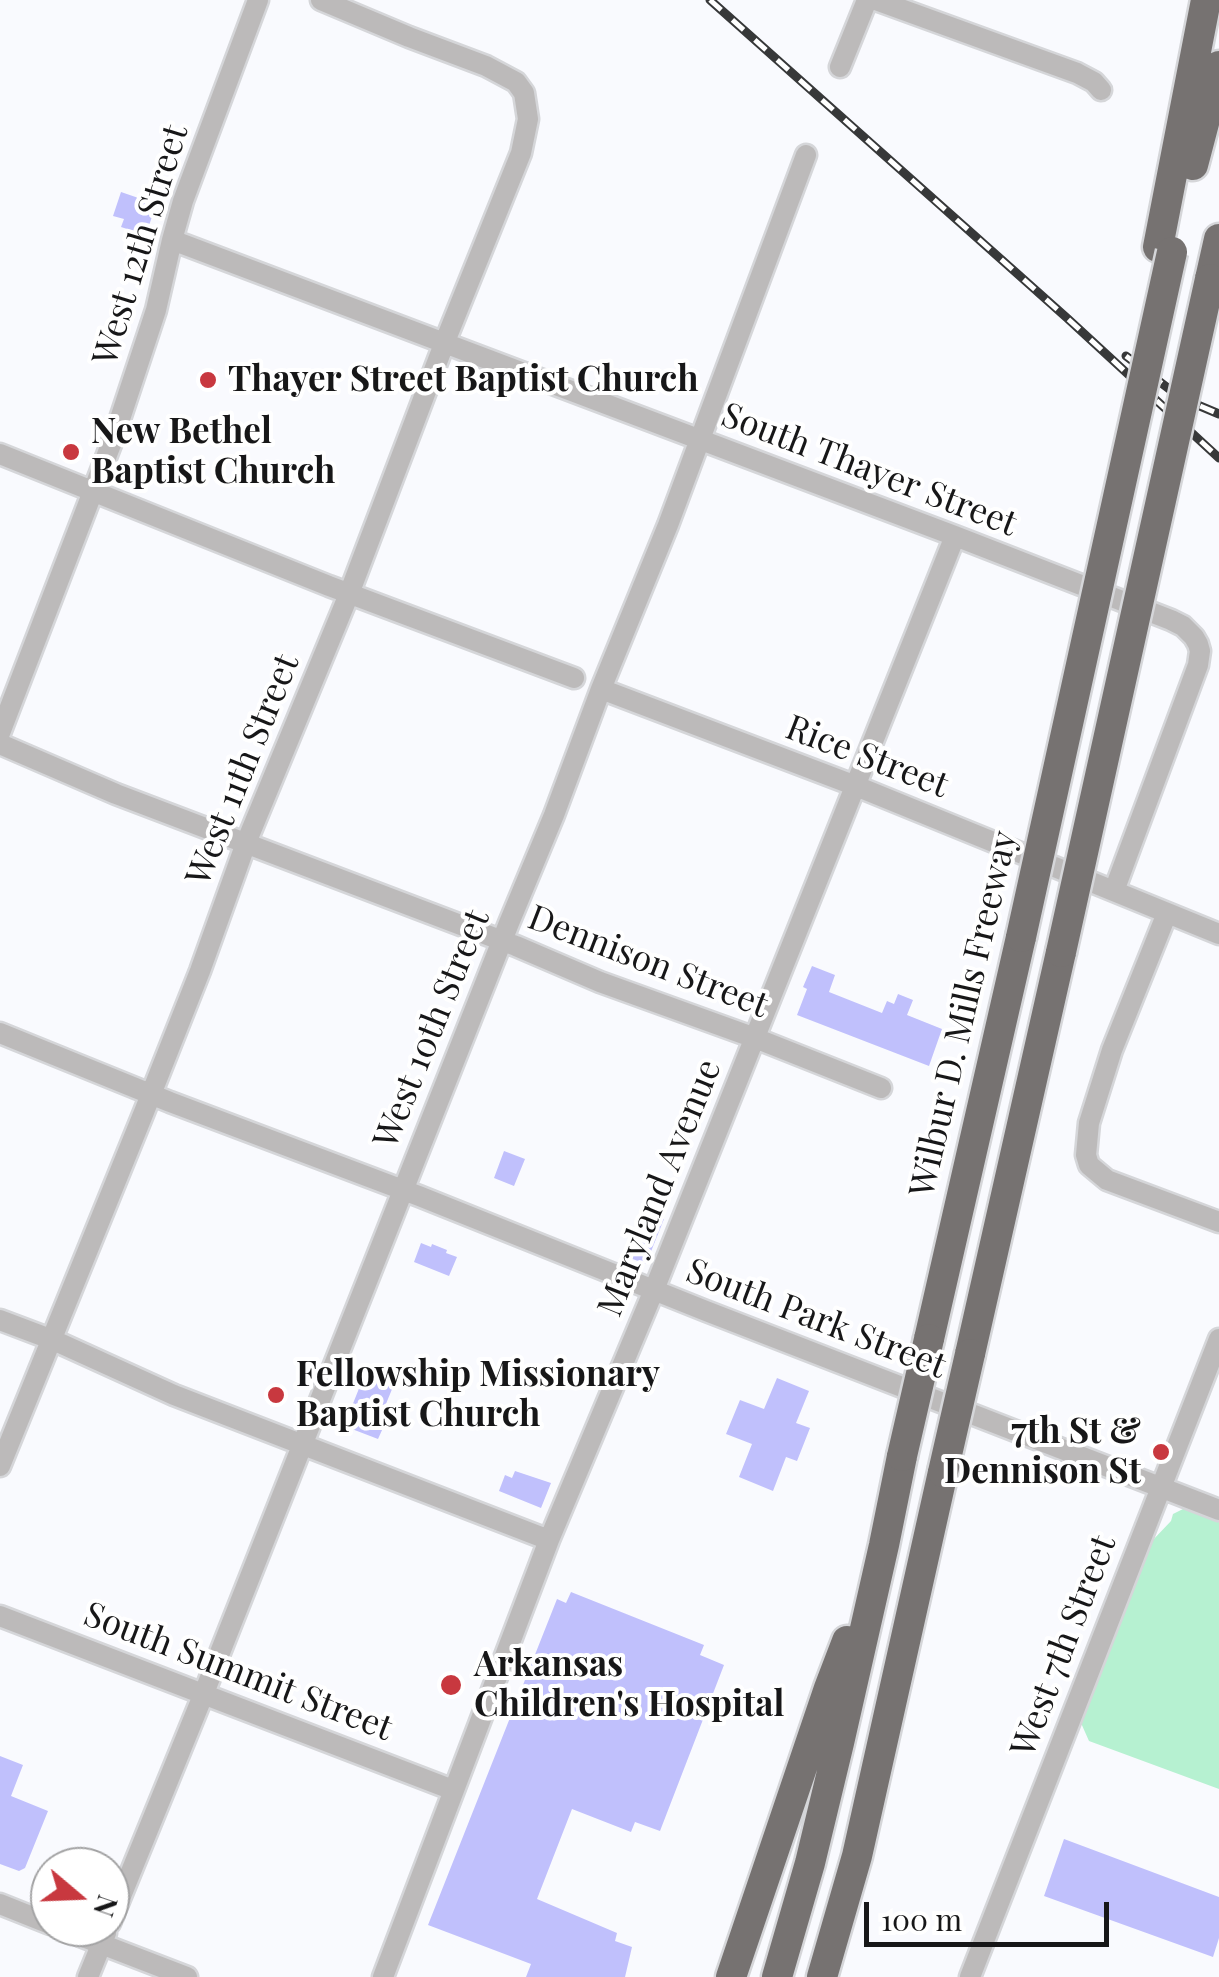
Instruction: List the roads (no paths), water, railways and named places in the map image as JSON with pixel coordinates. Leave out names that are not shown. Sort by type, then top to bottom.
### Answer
[{"type":"highway","points":[[1165,250],[1206,0]]},
{"type":"highway","points":[[1165,250],[1219,66]]},
{"type":"highway","points":[[822,1977],[869,1803],[1219,239]]},
{"type":"highway","name":"Wilbur D. Mills Freeway","points":[[777,1977],[810,1863],[1021,937],[1143,382],[1165,250]]},
{"type":"highway","points":[[732,1977],[829,1688],[884,1545]]},
{"type":"highway","points":[[832,1977],[844,1904]]},
{"type":"street","name":"West 12th Street","points":[[0,734],[94,492],[146,341],[183,201],[258,0]]},
{"type":"street","name":"West 11th Street","points":[[0,1466],[152,1094],[246,843],[349,594],[521,152],[528,119],[524,93],[516,82],[486,66],[322,0]]},
{"type":"street","points":[[840,68],[867,0]]},
{"type":"street","points":[[876,0],[1077,73],[1101,90]]},
{"type":"street","name":"West 10th Street","points":[[130,1875],[554,815],[806,155]]},
{"type":"street","name":"South Thayer Street","points":[[172,240],[1171,620],[1194,637],[1200,651],[1198,665],[1114,891]]},
{"type":"street","points":[[0,454],[349,594],[574,678]]},
{"type":"street","name":"Maryland Avenue","points":[[383,1977],[550,1540],[955,536]]},
{"type":"street","name":"Rice Street","points":[[601,689],[856,786],[1219,934]]},
{"type":"street","name":"Dennison Street","points":[[0,744],[116,794],[881,1088]]},
{"type":"street","points":[[1167,913],[1112,1050],[1089,1123],[1086,1155],[1089,1165],[1107,1180],[1219,1222]]},
{"type":"street","name":"South Park Street","points":[[0,1033],[1219,1510]]},
{"type":"street","points":[[0,1320],[174,1395],[550,1540]]},
{"type":"street","name":"West 7th Street","points":[[970,1977],[1219,1340]]},
{"type":"street","name":"South Summit Street","points":[[0,1616],[453,1790]]},
{"type":"street","points":[[0,1904],[30,1916]]},
{"type":"street","points":[[130,1944],[187,1977]]},
{"type":"street","name":"West 10th Street","points":[[88,1977],[100,1947]]},
{"type":"railway","points":[[710,0],[1219,458]]},
{"type":"railway","points":[[1126,356],[1181,398],[1219,414]]},
{"type":"place","name":"Thayer Street Baptist Church","points":[[208,380]]},
{"type":"place","name":"New Bethel Baptist Church","points":[[71,452]]},
{"type":"place","name":"Fellowship Missionary Baptist Church","points":[[276,1395]]},
{"type":"place","name":"7th St & Dennison St","points":[[1161,1452]]},
{"type":"place","name":"Arkansas Children's Hospital","points":[[451,1685]]}]
